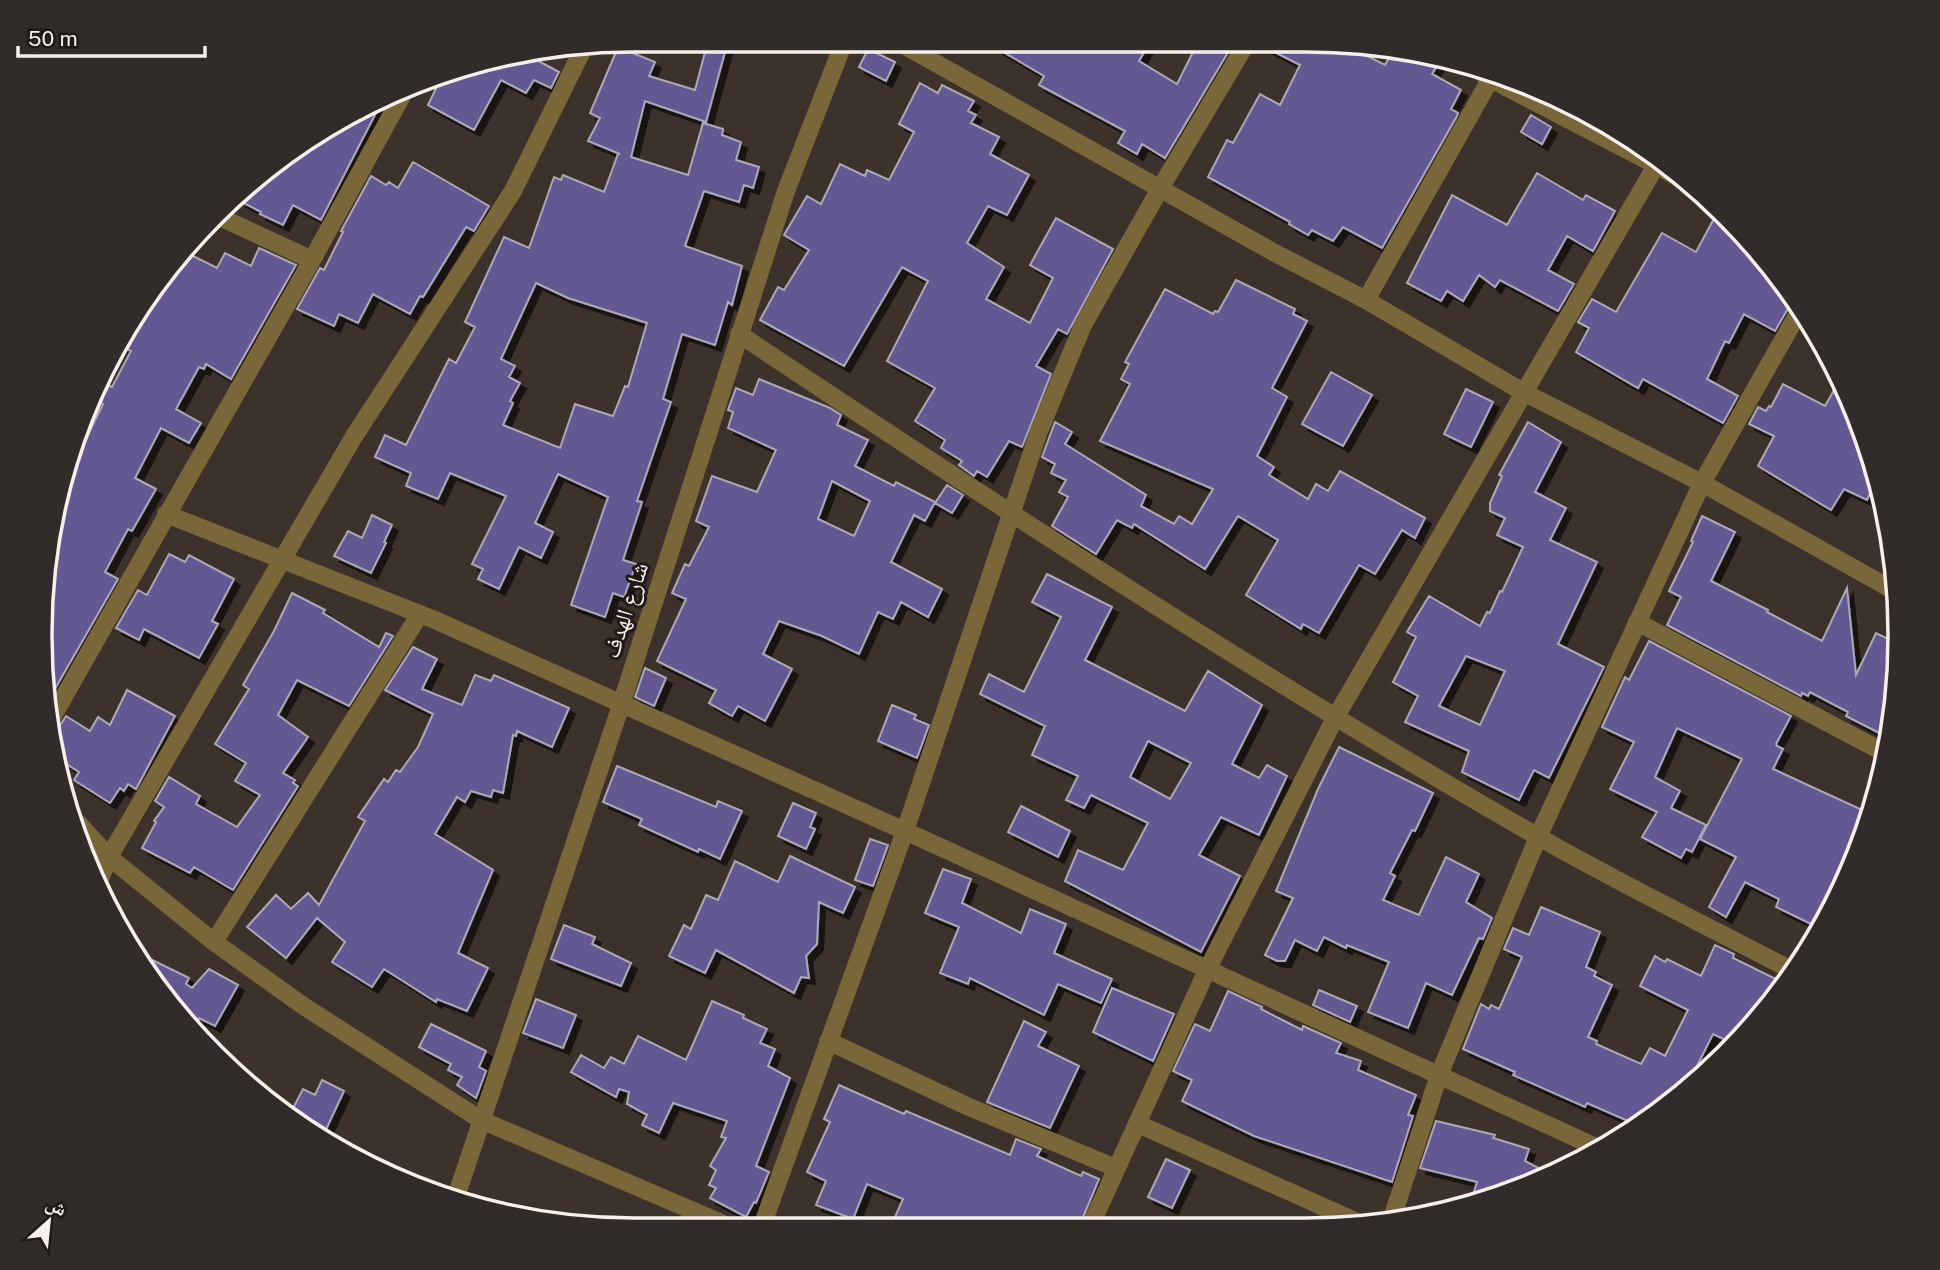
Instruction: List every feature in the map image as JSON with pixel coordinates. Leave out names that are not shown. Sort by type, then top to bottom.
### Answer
[{"type":"street","name":"شارع الهدف","points":[[458,1190],[621,705],[786,191],[840,52]]},
{"type":"street","points":[[916,52],[1275,253],[1366,300],[1523,392],[1702,483],[1885,586]]},
{"type":"street","points":[[765,1218],[905,831],[1039,431],[1083,325],[1240,52]]},
{"type":"street","points":[[103,871],[353,438],[513,191],[580,55]]},
{"type":"street","points":[[1366,300],[1487,81]]},
{"type":"street","points":[[1522,95],[1607,138]]},
{"type":"street","points":[[57,709],[312,260],[394,105]]},
{"type":"street","points":[[1094,1218],[1207,970],[1335,718],[1654,169]]},
{"type":"street","points":[[226,220],[312,260]]},
{"type":"street","points":[[1394,1211],[1439,1075],[1538,837],[1702,483],[1794,320]]},
{"type":"street","points":[[739,334],[1012,516],[1335,718],[1538,837],[1784,966]]},
{"type":"street","points":[[166,514],[420,614],[905,831],[1588,1143]]},
{"type":"street","points":[[214,942],[420,614]]},
{"type":"street","points":[[1637,622],[1876,748]]},
{"type":"street","points":[[87,833],[109,857],[214,942],[302,1005],[481,1119],[708,1218]]},
{"type":"street","points":[[828,1041],[969,1107],[1116,1168]]},
{"type":"street","points":[[1138,1124],[1344,1216]]},
{"type":"building","points":[[631,52],[655,62],[649,76],[695,90],[705,52],[725,52],[706,122],[645,101],[631,157],[688,175],[703,123],[723,129],[722,135],[741,142],[736,160],[759,167],[753,188],[744,185],[739,202],[704,191],[685,246],[742,266],[732,305],[728,302],[715,345],[682,334],[663,399],[671,402],[637,501],[642,502],[623,560],[636,564],[624,597],[613,593],[605,617],[571,605],[608,497],[558,474],[535,523],[553,532],[541,558],[519,547],[499,589],[478,579],[483,569],[472,564],[506,496],[450,473],[438,499],[406,486],[411,473],[375,457],[385,435],[406,445],[449,359],[456,363],[475,327],[465,322],[504,237],[529,248],[554,177],[561,180],[563,175],[604,192],[620,154],[588,141],[600,118],[590,113],[615,53]],"holes":[[[536,283],[568,298],[647,323],[628,387],[625,386],[613,416],[575,404],[560,448],[503,425],[513,403],[510,401],[520,383],[509,377],[515,366],[501,359]]]},
{"type":"building","points":[[866,52],[874,52],[895,62],[886,81],[859,67]]},
{"type":"building","points":[[1003,52],[1144,52],[1139,61],[1177,84],[1193,52],[1228,52],[1165,158],[1142,144],[1137,154],[1118,143],[1125,131],[1039,85],[1044,76]]},
{"type":"building","points":[[1275,52],[1367,56],[1385,65],[1389,58],[1419,64],[1436,68],[1432,74],[1461,90],[1451,109],[1458,113],[1457,116],[1382,248],[1343,227],[1333,241],[1312,230],[1308,235],[1289,224],[1290,222],[1208,177],[1227,140],[1233,143],[1260,94],[1280,105],[1300,65]]},
{"type":"building","points":[[538,61],[559,72],[551,88],[534,80],[526,93],[501,80],[474,130],[428,105],[436,87],[484,72]]},
{"type":"building","points":[[920,83],[938,93],[942,85],[974,101],[968,111],[976,115],[971,123],[999,137],[990,154],[1029,175],[1007,215],[988,206],[967,243],[1004,267],[986,299],[1030,323],[1053,278],[1030,265],[1056,218],[1113,249],[1067,334],[1058,329],[1036,366],[1051,374],[1022,447],[1009,441],[987,477],[977,471],[974,476],[959,465],[962,461],[941,448],[945,440],[915,421],[935,388],[887,361],[928,281],[902,267],[844,366],[760,320],[778,287],[784,290],[809,250],[784,235],[807,196],[821,204],[840,164],[865,176],[867,170],[889,180],[914,132],[899,124]]},
{"type":"building","points":[[375,114],[321,220],[293,205],[283,225],[260,214],[261,212],[244,203],[311,151]]},
{"type":"building","points":[[1531,115],[1551,127],[1542,144],[1521,132]]},
{"type":"building","points":[[413,162],[489,206],[474,231],[466,227],[410,314],[373,294],[358,323],[339,314],[334,326],[297,309],[320,268],[324,270],[343,232],[341,231],[371,176],[386,185],[389,182],[398,188]]},
{"type":"building","points":[[1537,173],[1583,200],[1586,195],[1615,211],[1593,251],[1567,236],[1548,270],[1574,284],[1558,311],[1500,280],[1495,287],[1479,275],[1463,301],[1447,291],[1441,301],[1407,283],[1452,195],[1507,225]]},
{"type":"building","points":[[1713,220],[1743,251],[1788,309],[1775,331],[1744,314],[1729,343],[1725,341],[1707,379],[1738,396],[1723,423],[1643,379],[1638,388],[1576,352],[1589,328],[1578,322],[1592,299],[1616,312],[1662,233],[1696,252]]},
{"type":"building","points":[[259,248],[296,265],[231,379],[206,364],[204,369],[199,367],[176,409],[201,423],[189,443],[161,428],[135,478],[156,489],[132,531],[128,529],[105,572],[118,579],[55,688],[52,635],[57,558],[72,484],[83,448],[109,385],[112,387],[131,351],[128,350],[151,311],[193,256],[217,268],[225,253],[251,266]]},
{"type":"building","points":[[1236,280],[1295,309],[1293,314],[1307,321],[1272,388],[1287,397],[1257,456],[1274,467],[1269,475],[1308,499],[1316,484],[1328,491],[1340,471],[1425,518],[1415,538],[1402,530],[1375,574],[1359,565],[1319,633],[1303,624],[1301,629],[1246,595],[1278,540],[1238,516],[1205,569],[1134,524],[1132,528],[1117,520],[1096,554],[1052,526],[1068,497],[1059,492],[1066,480],[1051,473],[1055,464],[1042,457],[1055,422],[1072,432],[1065,444],[1146,495],[1141,506],[1174,524],[1179,516],[1192,524],[1213,489],[1100,441],[1130,384],[1121,379],[1129,364],[1125,362],[1165,289],[1213,314],[1218,312]]},
{"type":"building","points":[[1331,372],[1372,395],[1343,446],[1302,424]]},
{"type":"building","points":[[759,379],[830,408],[841,415],[837,425],[868,440],[855,466],[894,486],[896,482],[935,502],[925,521],[914,515],[891,562],[942,589],[928,617],[901,602],[893,619],[878,612],[859,654],[822,636],[779,621],[763,654],[792,669],[765,721],[738,706],[732,716],[709,703],[716,690],[657,661],[686,599],[672,593],[685,564],[689,566],[709,527],[696,521],[712,476],[757,492],[776,450],[728,428],[733,412],[728,410],[736,388],[753,395]],"holes":[[[832,481],[870,501],[854,536],[818,519]]]},
{"type":"building","points":[[1783,384],[1825,406],[1833,391],[1857,448],[1870,493],[1867,500],[1844,489],[1831,510],[1758,466],[1774,436],[1749,424],[1758,407],[1766,411],[1771,407]]},
{"type":"building","points":[[1466,389],[1493,402],[1471,447],[1444,434]]},
{"type":"building","points":[[1528,422],[1561,442],[1535,492],[1566,508],[1550,540],[1597,562],[1558,644],[1604,667],[1549,778],[1534,770],[1519,800],[1462,772],[1469,751],[1405,722],[1418,696],[1393,682],[1416,637],[1407,632],[1429,596],[1480,626],[1487,612],[1490,613],[1500,591],[1502,592],[1523,547],[1497,535],[1505,518],[1490,511],[1490,503],[1502,476],[1499,475]],"holes":[[[1466,656],[1505,671],[1480,725],[1439,706]]]},
{"type":"building","points":[[947,485],[963,495],[952,513],[935,503]]},
{"type":"building","points":[[372,515],[392,525],[371,573],[334,556],[348,531],[362,538]]},
{"type":"building","points":[[1702,516],[1735,532],[1711,581],[1822,641],[1847,588],[1856,675],[1876,633],[1888,639],[1879,733],[1846,716],[1848,712],[1810,692],[1808,696],[1802,693],[1801,696],[1667,625],[1681,597],[1669,591],[1693,542],[1691,541]]},
{"type":"building","points":[[169,554],[185,562],[189,555],[234,579],[212,621],[218,624],[199,658],[144,629],[139,640],[116,628],[138,590],[147,595]]},
{"type":"building","points":[[1047,574],[1112,607],[1085,660],[1185,711],[1208,671],[1262,705],[1232,764],[1259,778],[1267,765],[1287,776],[1259,835],[1221,817],[1199,855],[1240,876],[1201,952],[1065,881],[1078,850],[1123,870],[1148,823],[1091,795],[1084,808],[1066,800],[1078,776],[1032,755],[1045,726],[980,694],[989,674],[1024,692],[1061,617],[1032,602]],"holes":[[[1148,741],[1191,763],[1170,799],[1130,777]]]},
{"type":"building","points":[[292,593],[325,610],[323,613],[379,647],[386,633],[393,636],[349,706],[297,680],[278,715],[308,737],[283,773],[295,780],[293,783],[298,786],[233,890],[194,867],[190,873],[142,848],[156,822],[154,821],[164,807],[155,801],[169,777],[200,796],[196,804],[237,827],[260,795],[235,781],[246,763],[215,744],[249,689],[243,685]]},
{"type":"building","points":[[1649,641],[1791,716],[1776,744],[1783,749],[1773,769],[1861,809],[1843,858],[1810,924],[1776,907],[1779,899],[1745,882],[1726,917],[1709,907],[1736,857],[1700,839],[1742,759],[1677,728],[1655,777],[1680,791],[1671,808],[1706,825],[1692,852],[1686,849],[1681,858],[1642,837],[1657,812],[1610,789],[1634,742],[1602,727],[1625,677],[1629,680]]},
{"type":"building","points":[[413,647],[437,659],[422,689],[462,705],[475,675],[491,681],[494,675],[569,708],[552,747],[517,731],[516,736],[513,735],[503,793],[493,790],[491,797],[471,791],[465,802],[457,797],[435,834],[493,870],[458,953],[488,968],[467,1011],[437,999],[436,1002],[384,969],[372,987],[332,962],[345,942],[317,918],[286,958],[247,927],[276,895],[291,909],[308,893],[319,905],[365,821],[358,817],[384,779],[388,782],[396,770],[400,772],[418,747],[433,714],[385,690]]},
{"type":"building","points":[[645,668],[666,678],[654,706],[635,697]]},
{"type":"building","points":[[127,690],[175,716],[136,789],[128,784],[124,791],[120,788],[110,803],[74,780],[79,772],[67,765],[60,726],[66,716],[90,731],[98,717],[110,725]]},
{"type":"building","points":[[892,705],[916,715],[914,719],[929,725],[917,758],[878,741]]},
{"type":"building","points":[[1339,747],[1433,793],[1415,831],[1412,830],[1390,873],[1395,876],[1383,900],[1419,915],[1446,857],[1479,874],[1466,902],[1492,918],[1483,939],[1479,938],[1452,995],[1426,983],[1408,1028],[1368,1012],[1389,962],[1347,945],[1346,948],[1324,937],[1317,951],[1295,940],[1285,961],[1277,961],[1265,955],[1293,898],[1276,891],[1318,789]]},
{"type":"building","points":[[617,766],[716,807],[718,801],[742,811],[720,859],[639,825],[642,819],[603,802]]},
{"type":"building","points":[[793,803],[816,813],[810,827],[815,829],[806,849],[778,836]]},
{"type":"building","points":[[1021,806],[1070,831],[1058,857],[1008,832]]},
{"type":"building","points":[[870,839],[888,845],[873,886],[855,880]]},
{"type":"building","points":[[790,856],[855,887],[843,913],[819,902],[817,944],[806,956],[809,978],[801,977],[794,993],[716,950],[705,973],[669,956],[684,925],[691,929],[706,895],[718,900],[735,861],[778,882]]},
{"type":"building","points":[[943,869],[971,879],[962,903],[1021,933],[1030,909],[1066,924],[1054,953],[1112,979],[1101,1003],[1058,984],[1044,1015],[970,978],[968,984],[940,973],[959,927],[925,913]]},
{"type":"building","points":[[1541,907],[1600,932],[1586,967],[1596,972],[1594,976],[1612,985],[1588,1037],[1597,1041],[1596,1044],[1641,1064],[1650,1048],[1665,1056],[1688,1010],[1640,986],[1655,956],[1701,976],[1715,945],[1734,954],[1733,958],[1775,979],[1724,1039],[1713,1034],[1697,1065],[1627,1120],[1587,1103],[1585,1107],[1463,1049],[1481,1004],[1489,1009],[1491,1005],[1499,1009],[1522,957],[1504,949],[1513,928],[1529,935]]},
{"type":"building","points":[[564,925],[595,937],[592,944],[631,963],[621,986],[551,959]]},
{"type":"building","points":[[151,960],[189,978],[186,984],[192,988],[209,969],[238,985],[215,1026],[199,1018],[198,1020],[173,990]]},
{"type":"building","points":[[1112,988],[1174,1014],[1153,1061],[1093,1032]]},
{"type":"building","points":[[1319,990],[1357,1006],[1350,1022],[1313,1005]]},
{"type":"building","points":[[1228,991],[1302,1030],[1303,1026],[1341,1043],[1336,1053],[1361,1061],[1358,1070],[1416,1095],[1408,1115],[1413,1116],[1392,1182],[1254,1136],[1182,1101],[1192,1080],[1173,1071],[1195,1024],[1210,1031]]},
{"type":"building","points":[[536,999],[576,1015],[563,1048],[523,1033]]},
{"type":"building","points":[[712,1001],[767,1029],[760,1043],[775,1049],[768,1066],[790,1078],[756,1166],[769,1172],[756,1203],[754,1202],[746,1217],[710,1198],[716,1188],[709,1185],[716,1170],[710,1166],[726,1138],[721,1137],[727,1121],[673,1103],[659,1133],[642,1125],[647,1115],[627,1104],[629,1092],[619,1089],[616,1097],[571,1072],[581,1055],[604,1068],[611,1057],[624,1064],[638,1036],[686,1060]]},
{"type":"building","points":[[1024,1021],[1046,1032],[1038,1046],[1079,1066],[1050,1128],[987,1102]]},
{"type":"building","points":[[431,1024],[486,1051],[479,1067],[486,1071],[476,1098],[457,1085],[462,1077],[448,1070],[451,1064],[419,1047]]},
{"type":"building","points":[[322,1080],[344,1091],[327,1128],[294,1107],[303,1089],[315,1095]]},
{"type":"building","points":[[839,1085],[904,1114],[906,1111],[1010,1155],[1016,1139],[1041,1149],[1037,1156],[1081,1176],[1083,1172],[1099,1179],[1083,1218],[895,1218],[903,1199],[867,1184],[853,1218],[850,1218],[816,1205],[826,1181],[807,1172],[830,1122],[824,1119]]},
{"type":"building","points":[[1436,1121],[1495,1135],[1493,1138],[1529,1149],[1525,1161],[1539,1168],[1474,1193],[1477,1182],[1420,1168]]},
{"type":"building","points":[[1166,1159],[1190,1170],[1172,1208],[1148,1197]]}]
